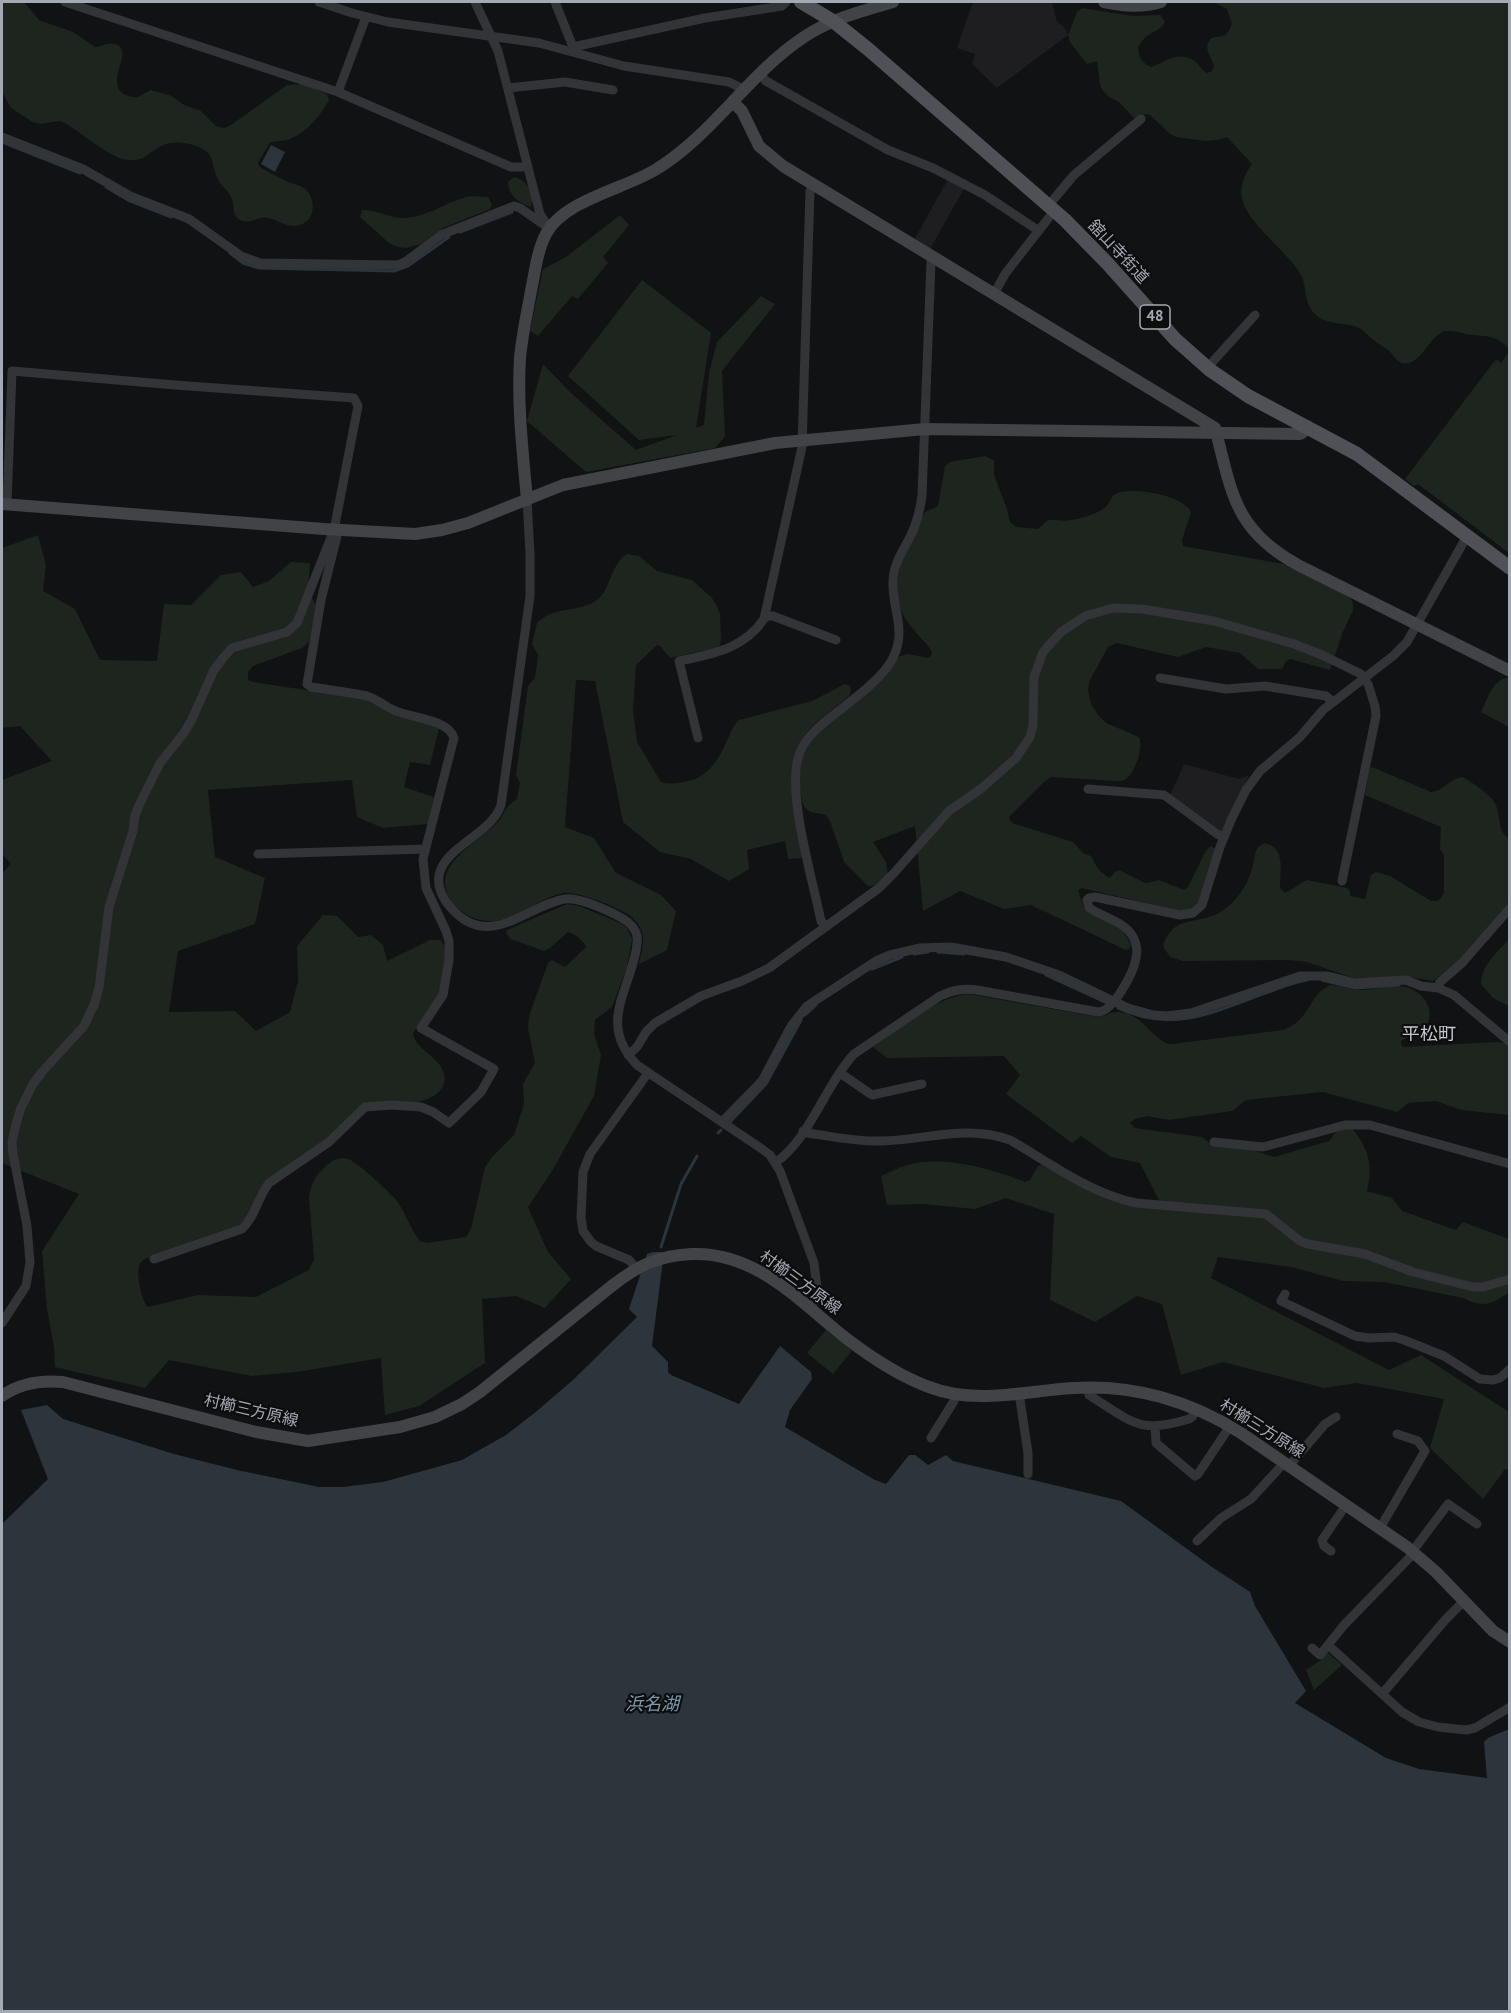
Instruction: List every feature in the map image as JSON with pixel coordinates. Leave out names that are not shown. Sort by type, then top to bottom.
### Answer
[{"type":"main road","name":"舘山寺街道","points":[[801,2],[833,21],[1051,209],[1103,258],[1175,339],[1207,368],[1235,388],[1342,444],[1368,461],[1509,568]]},
{"type":"street","points":[[65,2],[338,92],[511,167],[528,167]]},
{"type":"street","points":[[475,2],[498,51],[540,214],[550,229]]},
{"type":"street","points":[[555,2],[574,50]]},
{"type":"street","points":[[574,50],[705,18],[782,6],[786,2]]},
{"type":"street","points":[[810,1307],[818,1296],[814,1263],[776,1162],[762,1149],[637,1065],[628,1055],[620,1039],[618,1008],[632,969],[637,944],[636,933],[631,924],[574,898],[560,900],[501,925],[473,924],[450,908],[441,892],[439,876],[445,862],[493,819],[501,805],[529,603],[531,567],[520,357],[536,265],[542,244],[557,221],[584,203],[641,178],[686,147],[797,42],[833,21],[893,2]]},
{"type":"street","points":[[1104,2],[1134,7],[1161,2]]},
{"type":"street","points":[[325,3],[366,17],[400,24],[538,43],[574,50],[624,66],[729,82],[745,90]]},
{"type":"street","points":[[338,92],[366,17]]},
{"type":"street","points":[[760,75],[766,81],[884,147],[933,168],[985,195],[1039,231]]},
{"type":"street","points":[[508,88],[565,82],[613,90]]},
{"type":"street","points":[[733,102],[742,111],[759,146],[783,166],[1215,428],[1239,510],[1254,533],[1264,542],[1298,565],[1509,671]]},
{"type":"street","points":[[994,294],[1005,274],[1039,231],[1074,176],[1141,119]]},
{"type":"street","points":[[2,137],[83,169],[130,196],[189,219],[241,256],[260,263],[398,265],[446,232],[514,206],[550,229]]},
{"type":"street","points":[[698,738],[679,661],[726,651],[759,627],[765,616],[803,441],[810,191],[814,185]]},
{"type":"street","points":[[826,927],[821,921],[801,828],[796,767],[810,735],[882,674],[897,648],[900,628],[894,592],[894,571],[916,523],[923,490],[931,262],[934,258]]},
{"type":"street","points":[[1207,368],[1255,315]]},
{"type":"street","points":[[2,1323],[26,1286],[30,1262],[27,1226],[13,1154],[16,1124],[21,1108],[37,1078],[84,1026],[91,1014],[99,988],[110,907],[133,831],[135,815],[160,763],[184,733],[214,670],[232,648],[287,632],[297,623],[334,530],[358,406],[354,398],[12,370],[4,504],[334,530],[397,534],[433,532],[468,523],[572,483],[765,445],[925,429],[1302,434],[1307,426]]},
{"type":"street","points":[[154,1259],[242,1229],[269,1183],[337,1135],[365,1107],[392,1105],[421,1107],[449,1123],[481,1092],[494,1069],[421,1028],[443,995],[450,950],[446,931],[429,897],[424,878],[424,849],[454,738],[450,730],[428,719],[393,710],[371,697],[311,687],[307,684],[321,600],[337,536],[334,530]]},
{"type":"street","points":[[776,1162],[783,1158],[803,1131],[849,1059],[860,1049],[940,996],[958,989],[977,990],[1098,1012],[1106,1010],[1115,1002],[1136,962],[1137,947],[1131,933],[1126,928],[1089,908],[1087,900],[1095,897],[1180,915],[1193,914],[1198,910],[1205,900],[1224,837],[1238,805],[1253,780],[1300,737],[1333,702],[1401,650],[1419,625],[1467,536]]},
{"type":"street","points":[[628,1055],[655,1023],[701,996],[769,968],[887,881],[949,811],[982,788],[1016,758],[1030,737],[1033,725],[1034,677],[1043,652],[1061,632],[1085,616],[1113,608],[1128,607],[1214,621],[1308,650],[1361,674],[1368,684],[1376,716],[1342,881]]},
{"type":"street","points":[[765,616],[772,616],[836,640]]},
{"type":"street","points":[[1160,678],[1226,689],[1265,686],[1326,696],[1333,702]]},
{"type":"street","points":[[1088,789],[1164,795],[1224,837]]},
{"type":"street","points":[[258,854],[424,849]]},
{"type":"street","points":[[424,878],[439,876]]},
{"type":"street","points":[[1438,988],[1440,982],[1462,963],[1509,908]]},
{"type":"street","points":[[722,1122],[762,1081],[791,1026],[807,1006],[863,968],[890,955],[913,949],[936,947],[988,953],[1042,968],[1146,1014],[1179,1016],[1197,1012],[1291,979],[1309,975],[1328,976],[1355,983],[1401,980],[1438,988],[1461,1000],[1509,1042]]},
{"type":"street","points":[[636,1268],[629,1260],[596,1246],[583,1231],[581,1218],[583,1172],[590,1154],[648,1073]]},
{"type":"street","points":[[840,1073],[872,1095],[922,1084]]},
{"type":"street","points":[[1214,1142],[1263,1147],[1345,1125],[1370,1125],[1509,1164]]},
{"type":"street","points":[[803,1131],[880,1141],[969,1132],[997,1135],[1010,1140],[1095,1190],[1122,1200],[1266,1214],[1300,1241],[1308,1244],[1365,1254],[1413,1272],[1463,1285],[1483,1287],[1509,1279]]},
{"type":"street","name":"村櫛三方原線","points":[[2,1396],[17,1387],[32,1382],[63,1382],[256,1432],[308,1441],[400,1427],[435,1417],[480,1392],[636,1268],[660,1258],[706,1254],[740,1261],[774,1281],[810,1307],[850,1342],[893,1370],[932,1388],[956,1394],[987,1396],[1088,1387],[1120,1389],[1144,1393],[1197,1409],[1230,1426],[1413,1552],[1493,1630],[1509,1642]]},
{"type":"street","points":[[1285,1294],[1281,1301],[1349,1333],[1362,1337],[1394,1337],[1404,1340],[1443,1356],[1480,1379],[1493,1380],[1505,1374],[1509,1369]]},
{"type":"street","points":[[1088,1387],[1089,1395],[1139,1425],[1155,1427],[1189,1419],[1197,1409]]},
{"type":"street","points":[[1019,1393],[1028,1453],[1028,1474]]},
{"type":"street","points":[[931,1437],[956,1394]]},
{"type":"street","points":[[1197,1541],[1221,1518],[1251,1499],[1325,1425],[1336,1417]]},
{"type":"street","points":[[1155,1427],[1156,1443],[1195,1476],[1230,1426]]},
{"type":"street","points":[[1380,1528],[1425,1450],[1418,1441],[1397,1434]]},
{"type":"street","points":[[1312,1648],[1320,1655],[1341,1629],[1413,1552],[1448,1504],[1478,1524]]},
{"type":"street","points":[[1331,1551],[1324,1546],[1322,1540],[1346,1505]]},
{"type":"street","points":[[1382,1694],[1464,1601]]},
{"type":"street","points":[[1328,1645],[1402,1712],[1419,1722],[1457,1730],[1475,1728],[1509,1707]]},
{"type":"shaded area","points":[[2,2],[24,2],[39,20],[73,32],[95,47],[114,44],[120,47],[122,59],[117,81],[124,94],[138,97],[151,90],[172,96],[184,105],[201,111],[216,126],[224,128],[231,125],[287,85],[303,84],[327,94],[329,100],[313,122],[290,139],[270,142],[258,163],[260,167],[274,175],[305,189],[312,200],[310,217],[301,225],[294,226],[265,217],[246,222],[239,219],[235,215],[231,196],[220,183],[210,155],[199,147],[172,143],[163,145],[141,159],[123,159],[65,123],[59,121],[40,124],[11,108],[2,92]]},
{"type":"shaded area","points":[[973,2],[1052,2],[1057,22],[1064,27],[1068,35],[997,88],[972,64],[975,54],[957,48]]},
{"type":"shaded area","points":[[1213,2],[1509,2],[1509,349],[1493,338],[1446,331],[1440,333],[1415,360],[1403,363],[1361,329],[1319,317],[1309,305],[1303,280],[1295,266],[1252,219],[1246,209],[1241,189],[1252,164],[1227,137],[1205,141],[1176,137],[1150,115],[1134,118],[1119,102],[1103,91],[1097,61],[1087,64],[1070,42],[1068,35],[1077,12],[1082,8],[1134,16],[1160,15],[1165,22],[1159,29],[1148,35],[1138,48],[1143,61],[1151,67],[1172,58],[1182,57],[1195,61],[1207,73],[1214,67],[1207,49],[1208,42],[1211,38],[1226,34],[1232,24],[1227,9]]},
{"type":"shaded area","points":[[514,177],[527,184],[532,197],[531,207],[518,201],[510,191],[508,182]]},
{"type":"shaded area","points":[[948,179],[965,187],[930,249],[914,240]]},
{"type":"shaded area","points":[[470,196],[488,197],[492,205],[490,209],[443,228],[421,244],[406,248],[389,243],[360,217],[362,210],[398,218],[412,217]]},
{"type":"shaded area","points":[[620,215],[629,225],[603,257],[608,263],[578,299],[572,296],[538,336],[530,331],[543,269],[566,257]]},
{"type":"shaded area","points":[[642,280],[711,333],[696,428],[704,425],[709,373],[717,342],[761,296],[775,304],[722,371],[725,436],[715,448],[586,472],[527,421],[543,364],[571,393],[636,450],[677,435],[639,440],[568,376]]},
{"type":"shaded area","points":[[1509,352],[1509,553],[1418,484],[1414,486],[1405,479],[1496,359],[1501,363]]},
{"type":"shaded area","points":[[985,456],[994,460],[994,475],[1010,522],[1016,527],[1038,529],[1048,520],[1068,521],[1090,515],[1106,507],[1116,494],[1125,491],[1158,494],[1178,501],[1191,512],[1182,540],[1183,546],[1283,564],[1345,594],[1353,604],[1353,610],[1330,670],[1290,659],[1286,661],[1282,669],[1258,669],[1240,653],[1206,647],[1178,657],[1117,643],[1108,647],[1089,682],[1088,691],[1092,706],[1106,723],[1139,737],[1139,753],[1133,771],[1121,781],[1051,777],[1009,817],[1012,823],[1073,842],[1083,853],[1091,856],[1099,869],[1110,878],[1119,870],[1145,883],[1159,880],[1184,890],[1188,887],[1206,850],[1211,846],[1214,848],[1199,903],[1191,910],[1180,911],[1082,888],[1078,890],[1085,911],[1124,933],[1131,946],[1126,950],[1031,905],[1004,909],[960,891],[923,911],[915,826],[873,842],[886,862],[888,874],[877,885],[868,886],[844,862],[826,815],[810,811],[804,806],[800,794],[802,759],[813,738],[900,656],[908,654],[928,658],[931,656],[932,652],[929,647],[905,618],[899,605],[897,591],[901,564],[925,512],[938,506],[945,466],[950,462]]},
{"type":"shaded area","points":[[38,535],[46,565],[43,591],[75,609],[100,660],[157,661],[164,604],[191,605],[221,575],[241,572],[253,587],[269,581],[291,562],[310,563],[308,589],[316,606],[309,642],[302,648],[253,666],[248,672],[248,680],[365,699],[439,728],[430,765],[410,762],[404,787],[434,797],[428,824],[383,828],[357,817],[352,780],[208,790],[215,857],[265,878],[255,924],[178,951],[169,1012],[235,1011],[256,1031],[290,1012],[298,981],[297,946],[323,915],[337,916],[358,937],[371,935],[383,945],[387,961],[430,940],[440,940],[445,951],[442,986],[437,999],[413,1034],[420,1046],[441,1067],[445,1080],[439,1091],[422,1101],[399,1104],[368,1103],[335,1133],[261,1188],[244,1221],[237,1227],[142,1261],[138,1270],[139,1281],[148,1307],[198,1295],[256,1297],[309,1270],[314,1259],[309,1197],[311,1188],[323,1169],[339,1158],[348,1159],[358,1165],[394,1197],[420,1241],[427,1243],[466,1237],[471,1229],[485,1167],[514,1135],[524,1104],[523,1084],[535,1063],[528,1028],[529,1016],[548,963],[552,960],[565,967],[586,947],[583,942],[568,932],[544,951],[511,939],[506,933],[507,930],[567,904],[579,906],[620,923],[627,928],[632,939],[627,967],[612,1007],[595,1020],[594,1034],[601,1055],[594,1096],[552,1171],[528,1207],[548,1252],[571,1279],[545,1308],[516,1296],[482,1299],[485,1363],[419,1406],[385,1415],[381,1358],[297,1372],[252,1376],[169,1360],[145,1388],[55,1367],[42,1251],[79,1194],[2,1163],[2,873],[11,864],[2,854],[2,780],[52,761],[20,726],[2,728],[2,548]]},
{"type":"shaded area","points":[[627,554],[639,556],[657,571],[692,580],[712,598],[720,614],[721,640],[720,645],[716,648],[670,658],[657,645],[636,665],[633,711],[637,742],[661,782],[670,784],[684,782],[704,774],[718,758],[739,720],[812,701],[845,684],[850,686],[851,691],[849,696],[807,732],[794,760],[793,793],[803,858],[788,859],[785,841],[747,850],[749,869],[729,881],[691,859],[660,852],[623,822],[595,681],[576,680],[565,827],[594,838],[616,873],[661,895],[676,911],[667,950],[639,964],[643,940],[640,928],[632,917],[609,905],[588,897],[563,893],[545,899],[510,917],[486,921],[471,917],[454,904],[447,891],[445,879],[456,858],[497,823],[517,799],[520,783],[516,775],[528,686],[535,678],[538,655],[532,644],[537,623],[550,614],[582,607],[597,600],[602,595],[618,563]]},
{"type":"shaded area","points":[[1509,678],[1509,727],[1481,712],[1494,687]]},
{"type":"shaded area","points":[[1184,764],[1239,779],[1249,775],[1222,832],[1220,833],[1170,795]]},
{"type":"shaded area","points":[[1372,767],[1431,792],[1463,777],[1487,794],[1496,805],[1502,831],[1509,838],[1509,902],[1459,960],[1433,981],[1410,977],[1356,979],[1307,962],[1289,960],[1183,961],[1170,957],[1163,946],[1172,930],[1184,923],[1215,915],[1228,907],[1243,889],[1250,876],[1258,847],[1265,843],[1272,846],[1279,855],[1280,888],[1285,893],[1307,880],[1347,888],[1350,896],[1365,899],[1371,875],[1376,872],[1390,876],[1431,901],[1441,898],[1444,892],[1444,855],[1440,849],[1441,827],[1365,795]]},
{"type":"shaded area","points":[[1509,939],[1509,1006],[1493,998],[1481,984],[1487,965]]},
{"type":"shaded area","points":[[1330,985],[1358,990],[1400,986],[1421,995],[1428,1005],[1430,1016],[1428,1022],[1420,1031],[1401,1041],[1403,1047],[1497,1042],[1510,1046],[1509,1115],[1461,1110],[1436,1101],[1408,1103],[1397,1112],[1323,1092],[1246,1100],[1232,1111],[1169,1120],[1147,1116],[1130,1123],[1135,1128],[1202,1137],[1211,1144],[1253,1150],[1274,1157],[1329,1141],[1338,1130],[1352,1128],[1366,1150],[1368,1158],[1370,1173],[1367,1191],[1392,1198],[1402,1211],[1456,1230],[1463,1222],[1509,1239],[1509,1292],[1487,1304],[1384,1282],[1343,1281],[1291,1267],[1218,1257],[1211,1278],[1389,1370],[1421,1355],[1509,1412],[1509,1470],[1505,1469],[1483,1499],[1430,1448],[1444,1399],[1357,1383],[1324,1388],[1223,1362],[1181,1375],[1162,1304],[1137,1296],[1095,1322],[1050,1300],[1054,1214],[1006,1198],[975,1209],[922,1204],[887,1205],[881,1176],[908,1165],[940,1162],[984,1168],[1025,1182],[1030,1180],[1038,1166],[1042,1165],[1107,1199],[1163,1208],[1140,1163],[1111,1157],[1081,1136],[1072,1143],[1006,1094],[1020,1075],[1004,1056],[887,1058],[873,1047],[931,1007],[956,996],[968,994],[1098,1017],[1114,1012],[1125,1013],[1141,1022],[1159,1039],[1172,1044],[1283,1030],[1299,1020],[1323,989]]},
{"type":"shaded area","points":[[826,1330],[852,1351],[833,1374],[807,1353]]},
{"type":"shaded area","points":[[1327,1652],[1342,1665],[1314,1690],[1306,1670],[1321,1660]]},
{"type":"water","points":[[271,145],[285,152],[275,172],[261,164]]},
{"type":"water","name":"浜名湖","points":[[664,1252],[652,1346],[668,1362],[668,1372],[671,1375],[739,1404],[780,1346],[811,1372],[812,1379],[790,1410],[785,1427],[875,1480],[886,1484],[909,1455],[915,1455],[928,1465],[946,1455],[953,1461],[1121,1501],[1250,1592],[1255,1606],[1306,1691],[1295,1703],[1386,1758],[1419,1769],[1487,1778],[1484,1742],[1509,1729],[1509,2011],[2,2012],[2,1524],[48,1479],[21,1410],[47,1405],[63,1419],[174,1454],[319,1487],[343,1487],[383,1482],[462,1460],[506,1435],[537,1411],[574,1379],[637,1317],[629,1309],[647,1254]]},
{"type":"waterway","points":[[2,142],[80,173]]},
{"type":"waterway","points":[[106,187],[128,200],[171,217]]},
{"type":"waterway","points":[[460,232],[512,212]]},
{"type":"waterway","points":[[230,253],[243,263],[259,268],[394,271],[408,266],[449,237]]},
{"type":"waterway","points":[[914,954],[928,952]]},
{"type":"waterway","points":[[938,952],[964,954]]},
{"type":"waterway","points":[[872,969],[902,957]]},
{"type":"waterway","points":[[1046,975],[1107,1003]]},
{"type":"waterway","points":[[1118,1008],[1139,1016],[1158,1019],[1195,1017],[1307,980]]},
{"type":"waterway","points":[[1322,980],[1355,988],[1399,985]]},
{"type":"waterway","points":[[805,1015],[816,1005]]},
{"type":"waterway","points":[[730,1122],[766,1084],[801,1020]]},
{"type":"waterway","points":[[718,1133],[721,1130]]},
{"type":"waterway","points":[[661,1247],[681,1184],[697,1156]]},
{"type":"district","name":"平松町","points":[[1429,1035]]}]
